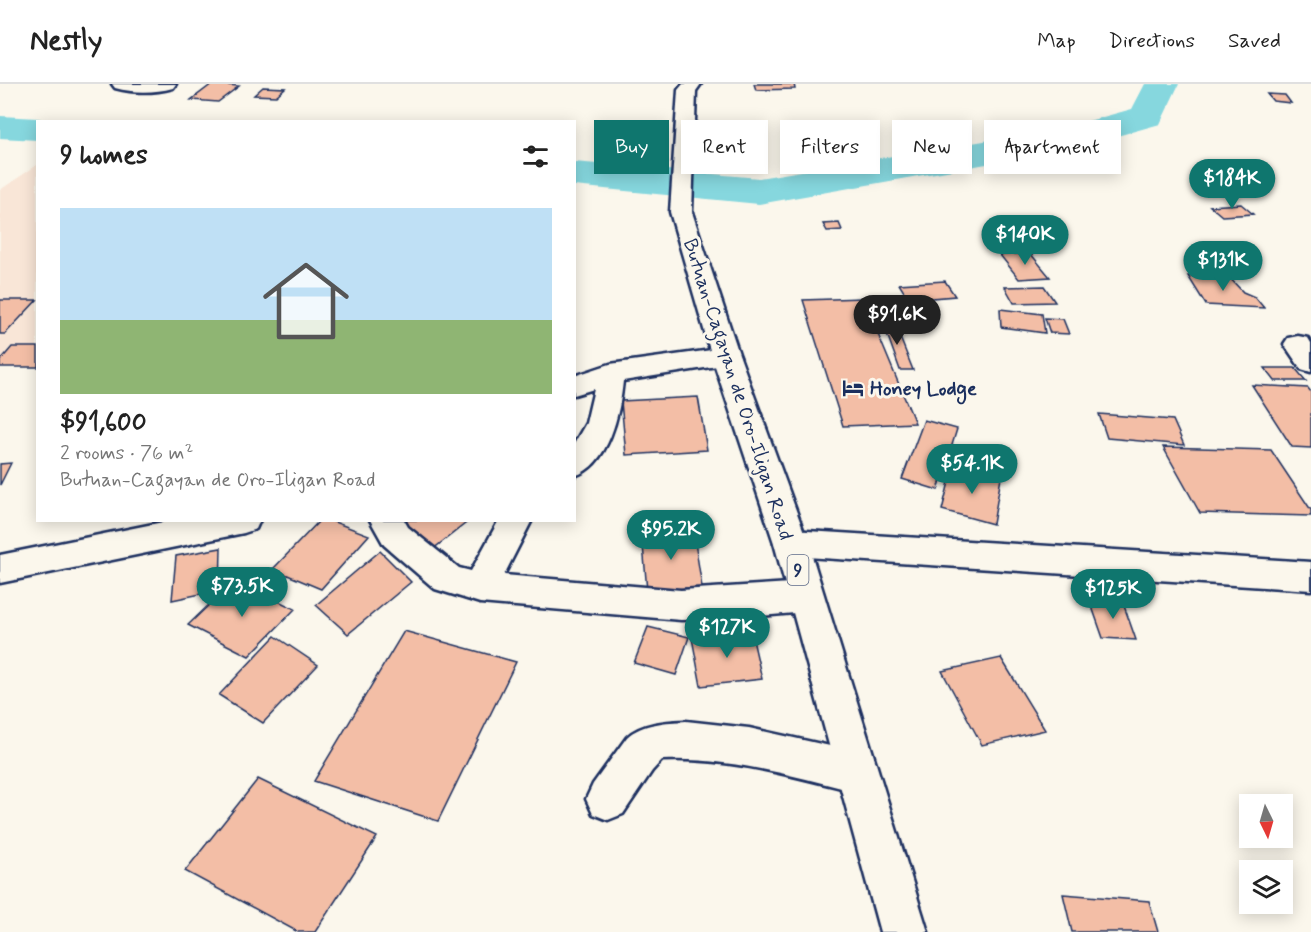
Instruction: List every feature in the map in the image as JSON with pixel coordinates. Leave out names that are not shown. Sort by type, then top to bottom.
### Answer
[{"type":"main road","points":[[121,84],[152,87],[167,84]]},
{"type":"main road","name":"Butuan-Cagayan de Oro-Iligan Road","points":[[690,87],[681,213],[726,357],[790,543],[904,932]]},
{"type":"main road","points":[[576,385],[610,373],[646,366],[726,357]]},
{"type":"main road","points":[[576,463],[589,450],[605,418],[610,373]]},
{"type":"main road","points":[[0,569],[233,522]]},
{"type":"main road","points":[[387,522],[396,536],[448,579],[480,588],[681,605],[806,597]]},
{"type":"main road","points":[[480,588],[515,522]]},
{"type":"main road","points":[[790,543],[1311,576]]},
{"type":"main road","points":[[608,799],[646,747],[666,740],[696,740],[772,753],[857,772]]},
{"type":"shaded area","points":[[36,166],[36,367],[0,367],[0,190]]},
{"type":"building","points":[[212,84],[239,86],[218,102],[191,100]]},
{"type":"building","points":[[754,84],[794,84],[795,89],[756,90]]},
{"type":"building","points":[[263,87],[285,88],[276,96],[254,95]]},
{"type":"building","points":[[1267,94],[1285,95],[1291,103],[1273,101]]},
{"type":"building","points":[[1241,204],[1253,214],[1222,216],[1210,206]]},
{"type":"building","points":[[839,223],[842,230],[827,231],[823,224]]},
{"type":"building","points":[[1030,253],[1050,277],[1019,279],[1000,255]]},
{"type":"building","points":[[1226,274],[1243,292],[1255,297],[1264,308],[1206,305],[1188,276]]},
{"type":"building","points":[[945,281],[955,296],[909,300],[899,284]]},
{"type":"building","points":[[1044,286],[1055,302],[1014,303],[1005,287]]},
{"type":"building","points":[[863,298],[915,423],[843,426],[803,300]]},
{"type":"building","points":[[0,300],[36,300],[5,334],[0,334]]},
{"type":"building","points":[[874,301],[894,301],[901,317],[881,317]]},
{"type":"building","points":[[1000,309],[1042,314],[1045,333],[1001,327]]},
{"type":"building","points":[[1045,318],[1063,319],[1069,334],[1050,333]]},
{"type":"building","points":[[882,320],[893,320],[913,370],[900,370]]},
{"type":"building","points":[[12,347],[36,347],[36,367],[0,367],[0,361]]},
{"type":"building","points":[[1265,368],[1295,368],[1306,381],[1275,381]]},
{"type":"building","points":[[1252,385],[1308,388],[1311,392],[1311,448],[1292,447]]},
{"type":"building","points":[[698,397],[707,450],[626,455],[621,401]]},
{"type":"building","points":[[1099,414],[1173,420],[1184,445],[1107,438]]},
{"type":"building","points":[[924,420],[957,429],[938,490],[902,479]]},
{"type":"building","points":[[1163,447],[1271,450],[1311,510],[1311,516],[1200,513]]},
{"type":"building","points":[[11,463],[0,485],[0,464]]},
{"type":"building","points":[[953,466],[1001,478],[993,524],[942,510]]},
{"type":"building","points":[[318,522],[334,522],[369,535],[321,589],[273,569]]},
{"type":"building","points":[[403,522],[467,522],[433,549],[400,524]]},
{"type":"building","points":[[693,530],[702,587],[647,591],[642,533]]},
{"type":"building","points":[[221,548],[220,590],[172,600],[176,556]]},
{"type":"building","points":[[380,551],[411,582],[348,634],[316,605]]},
{"type":"building","points":[[235,580],[295,609],[249,656],[188,625]]},
{"type":"building","points":[[1090,601],[1123,603],[1136,640],[1103,638]]},
{"type":"building","points":[[648,627],[689,637],[676,675],[634,663]]},
{"type":"building","points":[[404,631],[516,662],[438,821],[314,781]]},
{"type":"building","points":[[751,631],[762,679],[701,686],[692,638]]},
{"type":"building","points":[[275,636],[318,665],[263,723],[219,695]]},
{"type":"building","points":[[1001,658],[1045,730],[982,745],[942,671]]},
{"type":"building","points":[[258,779],[377,837],[315,932],[298,932],[185,871]]},
{"type":"building","points":[[1063,894],[1149,901],[1158,932],[1072,932]]},
{"type":"waterway","points":[[576,174],[759,191],[1067,139],[1147,116],[1162,84]]},
{"type":"waterway","points":[[0,127],[36,129]]},
{"type":"place","name":"Honey Lodge","points":[[853,388]]}]
